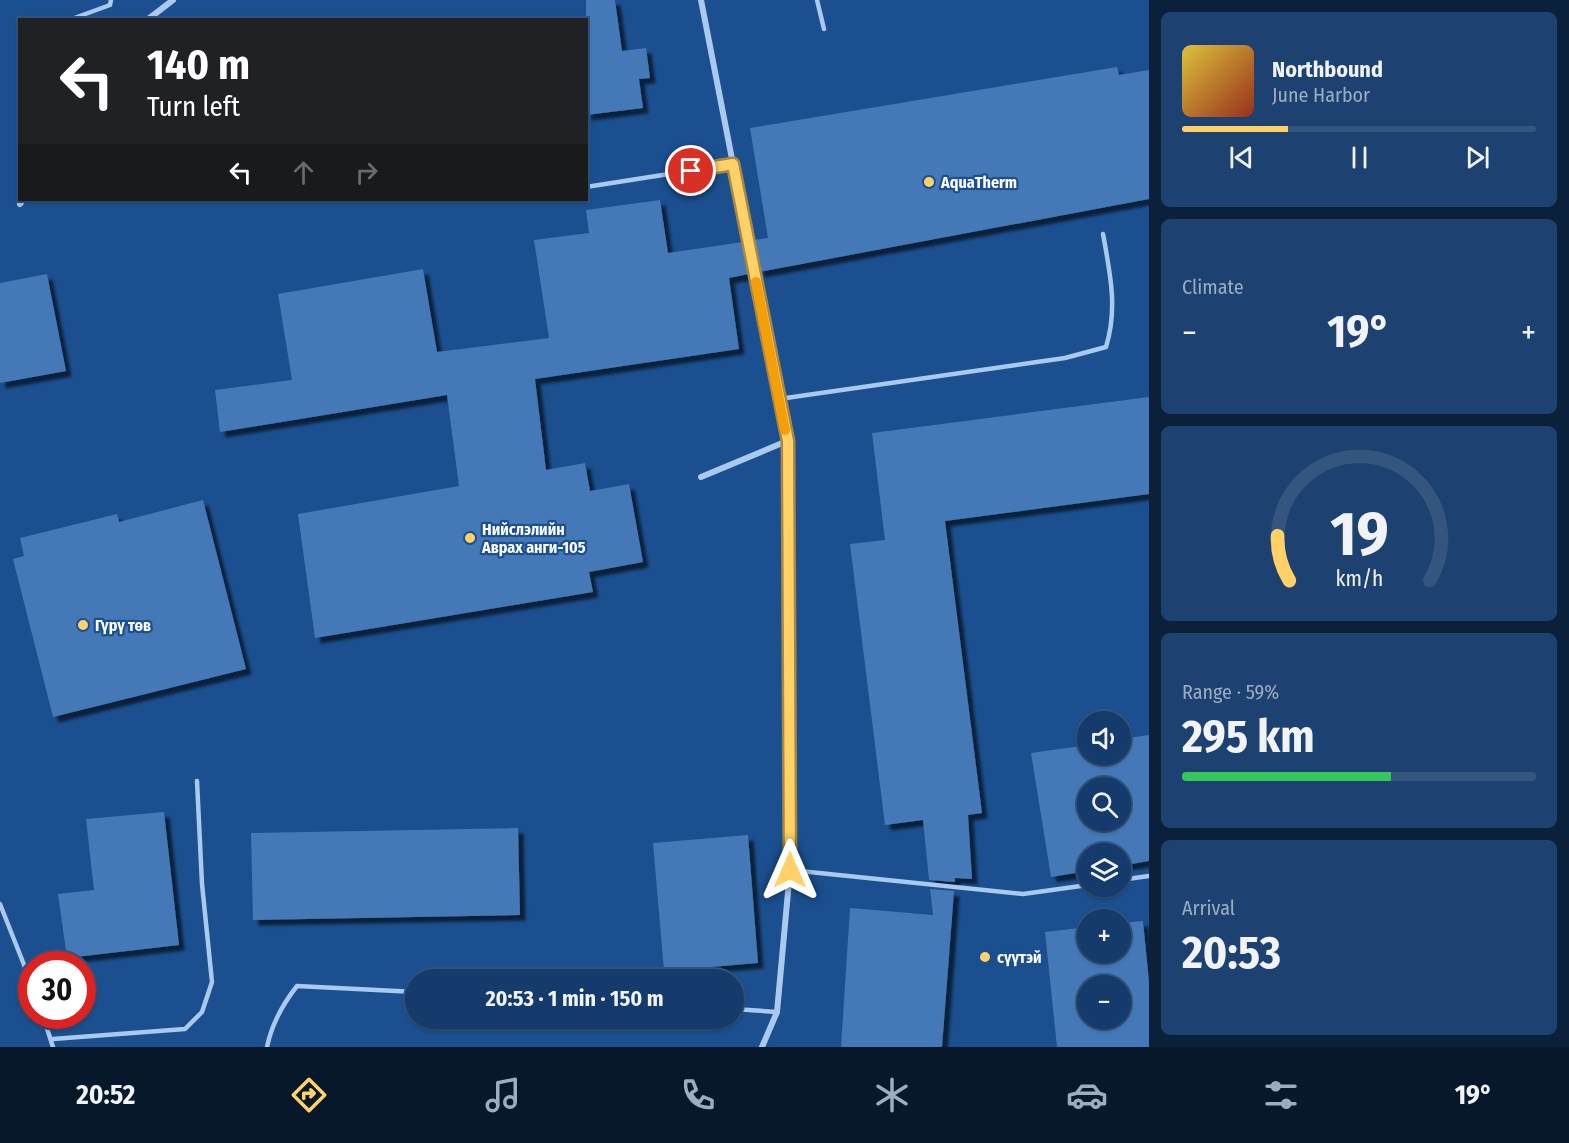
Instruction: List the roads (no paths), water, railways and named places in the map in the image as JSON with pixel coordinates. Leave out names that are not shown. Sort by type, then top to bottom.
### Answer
[{"type":"street","points":[[150,18],[173,0]]},
{"type":"street","points":[[701,0],[788,441],[790,870],[777,1012],[762,1047]]},
{"type":"street","points":[[701,477],[788,441]]},
{"type":"lane","points":[[74,18],[110,4],[111,0]]},
{"type":"lane","points":[[818,0],[824,29]]},
{"type":"lane","points":[[588,187],[733,164]]},
{"type":"lane","points":[[779,399],[1065,358],[1106,347],[1112,327],[1114,292],[1103,234]]},
{"type":"lane","points":[[53,1039],[185,1029],[202,1012],[212,982],[202,884],[197,781]]},
{"type":"lane","points":[[790,870],[1023,894],[1077,887]]},
{"type":"lane","points":[[1131,878],[1149,876]]},
{"type":"lane","points":[[0,904],[19,951]]},
{"type":"lane","points":[[267,1047],[270,1029],[283,1004],[297,986],[405,991]]},
{"type":"lane","points":[[744,1010],[777,1012]]},
{"type":"lane","points":[[49,1029],[53,1039],[53,1047]]},
{"type":"place","name":"AquaTherm","points":[[929,182]]},
{"type":"place","name":"Нийслэлийн Аврах анги-105","points":[[470,538]]},
{"type":"place","name":"Гүрү төв","points":[[83,625]]},
{"type":"place","name":"сүүтэй","points":[[985,957]]}]
